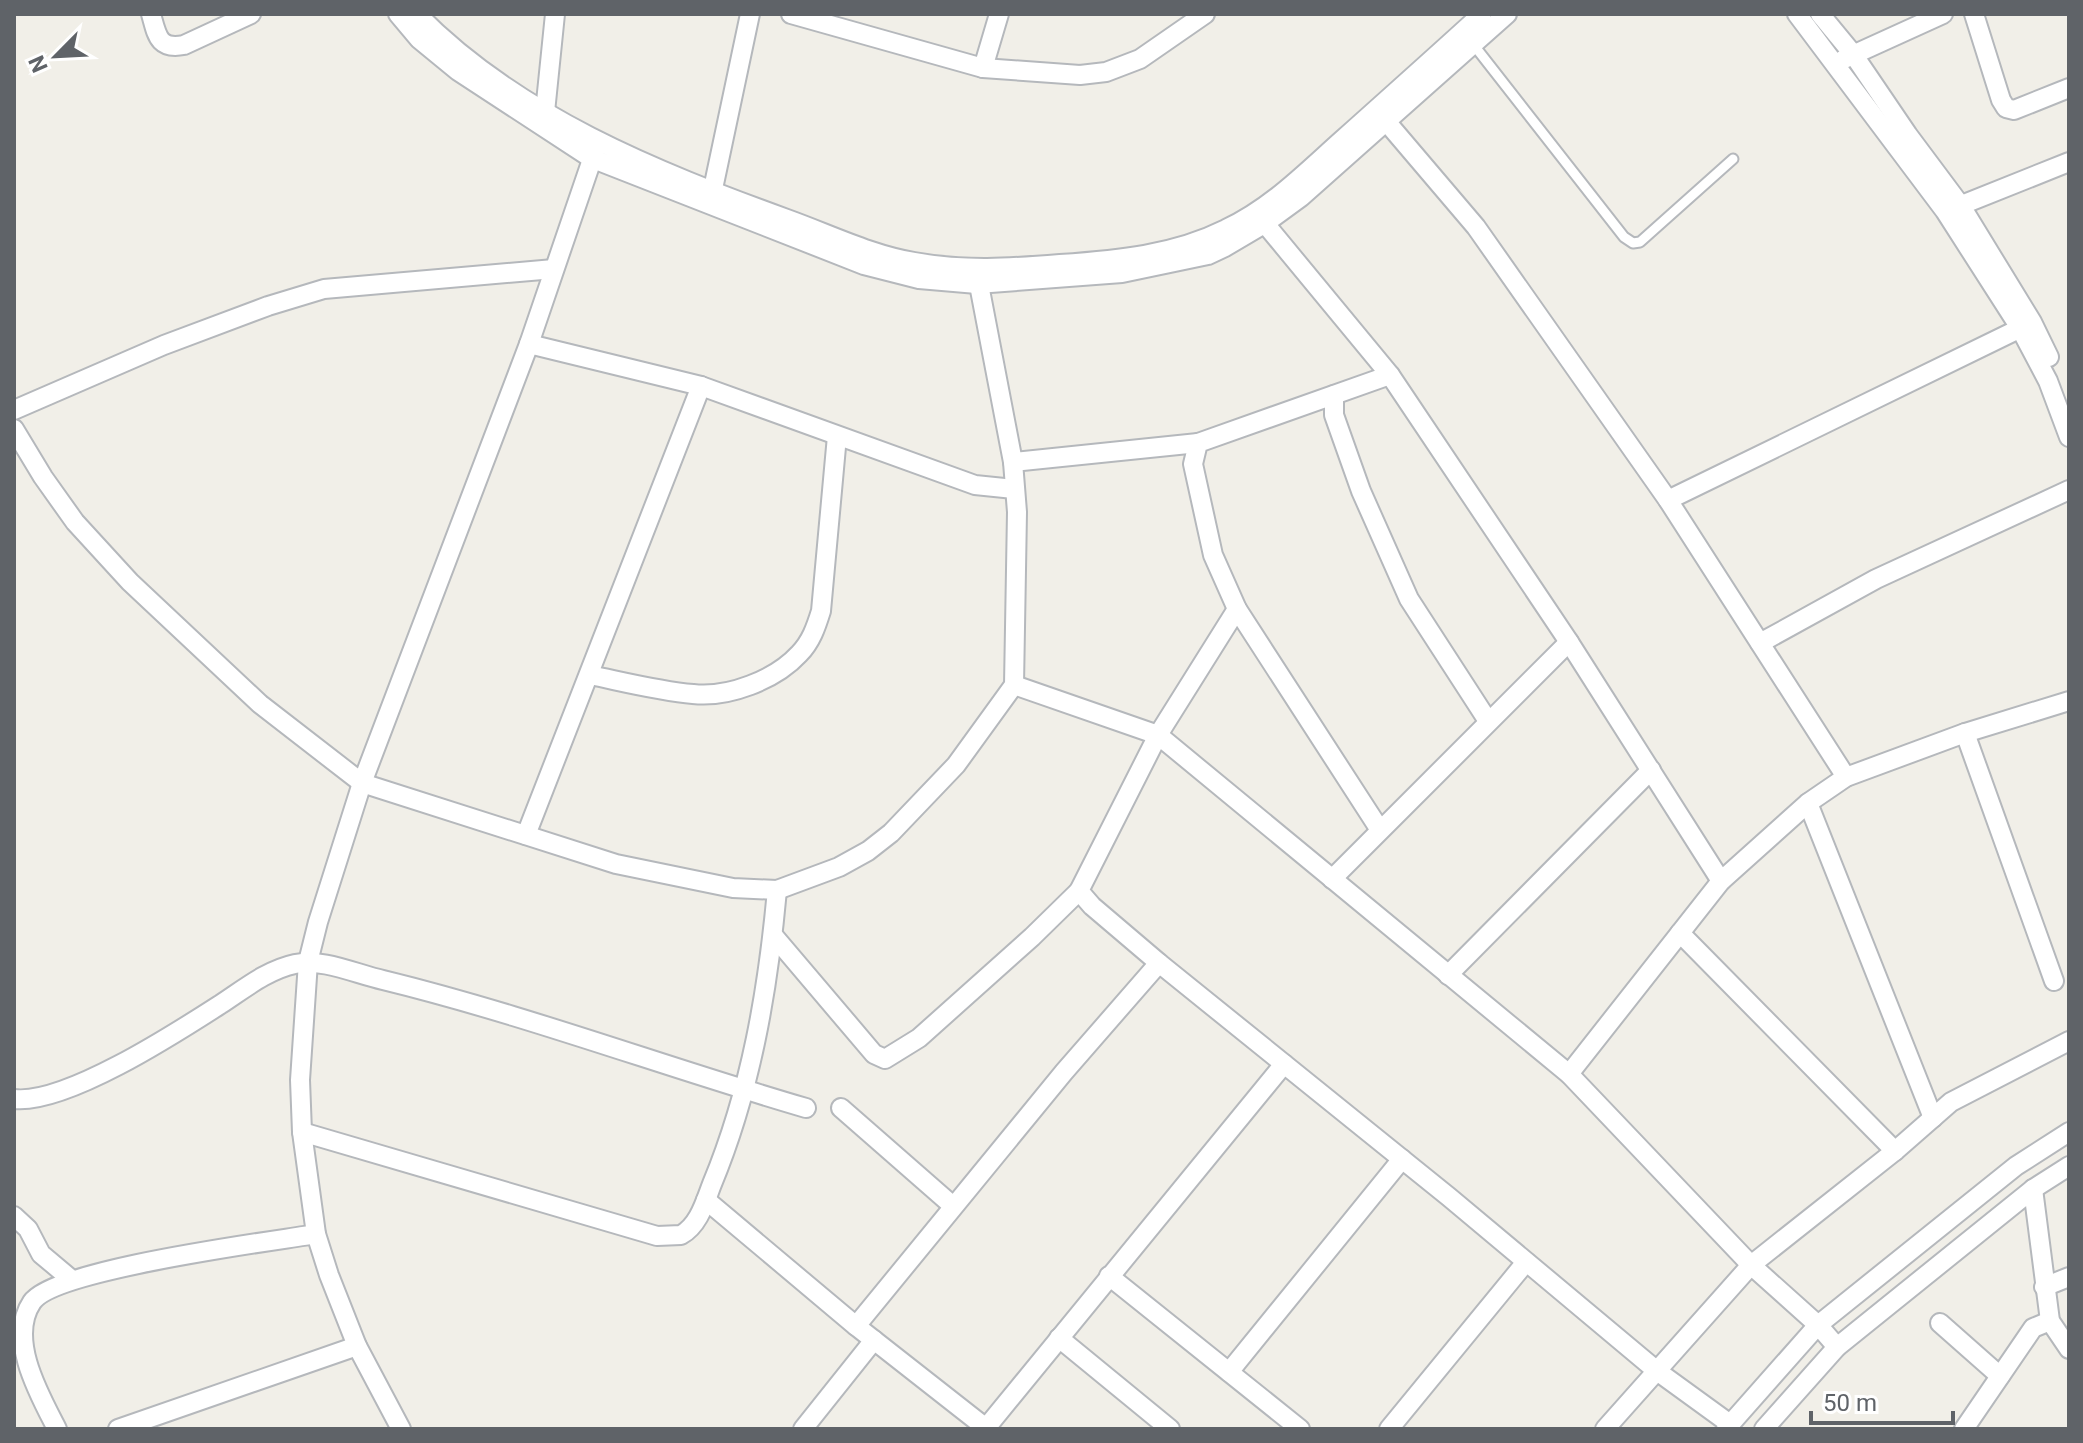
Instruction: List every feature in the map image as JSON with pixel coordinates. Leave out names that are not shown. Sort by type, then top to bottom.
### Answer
[{"type":"street","points":[[151,14],[159,39],[174,47],[251,14]]},
{"type":"street","points":[[398,14],[419,39],[458,71],[595,150],[876,268],[919,279],[1154,268],[1208,255],[1240,239],[1260,218],[1301,197],[1482,14]]},
{"type":"street","points":[[417,14],[467,59],[542,118]]},
{"type":"street","points":[[542,118],[555,14]]},
{"type":"street","points":[[711,199],[750,14]]},
{"type":"street","points":[[791,14],[817,18],[983,68],[1067,75],[1106,72],[1140,59],[1205,14]]},
{"type":"street","points":[[983,68],[999,14]]},
{"type":"street","points":[[1381,116],[1507,14]]},
{"type":"street","points":[[1797,14],[1953,209]]},
{"type":"street","points":[[1820,14],[1853,54],[1908,135],[2026,325],[2069,404]]},
{"type":"street","points":[[1835,64],[1943,14]]},
{"type":"street","points":[[1974,14],[2006,108],[2014,110],[2069,88]]},
{"type":"street","points":[[1381,116],[1476,227],[1668,500],[1846,777]]},
{"type":"street","points":[[401,1429],[357,1346],[316,1234],[302,1132],[300,1044],[308,962],[321,909],[362,783],[529,344],[595,150]]},
{"type":"street","points":[[1953,209],[2069,162]]},
{"type":"street","points":[[1260,218],[1390,375],[1569,642],[1721,881]]},
{"type":"street","points":[[14,410],[164,345],[268,306],[324,289],[554,269]]},
{"type":"street","points":[[14,429],[75,522],[130,582],[260,704],[362,783],[616,864],[733,888],[777,890],[839,867],[868,851],[891,833],[956,765],[1014,685],[1017,512],[1013,462],[977,277]]},
{"type":"street","points":[[1668,500],[2026,325]]},
{"type":"street","points":[[2026,325],[2069,437]]},
{"type":"street","points":[[529,344],[701,386],[975,485],[1014,489]]},
{"type":"street","points":[[1013,462],[1198,443],[1390,375]]},
{"type":"street","points":[[526,835],[701,386]]},
{"type":"street","points":[[1334,395],[1334,415],[1361,491],[1409,599],[1488,721]]},
{"type":"street","points":[[590,675],[695,695],[724,692],[752,684],[777,672],[799,654],[814,633],[821,611],[837,436]]},
{"type":"street","points":[[1198,443],[1193,464],[1213,555],[1237,609],[1380,830]]},
{"type":"street","points":[[1760,643],[1876,579],[2069,490]]},
{"type":"street","points":[[773,935],[874,1054],[885,1059],[919,1038],[1079,891],[1158,735],[1237,609]]},
{"type":"street","points":[[1332,879],[1569,642]]},
{"type":"street","points":[[1014,685],[1158,735],[1569,1074],[1751,1265],[1818,1325],[1837,1347]]},
{"type":"street","points":[[1569,1074],[1721,881],[1808,803],[1846,777],[1965,733],[2069,701]]},
{"type":"street","points":[[1965,733],[2054,981]]},
{"type":"street","points":[[1448,975],[1651,770]]},
{"type":"street","points":[[1808,803],[1933,1118]]},
{"type":"street","points":[[302,1132],[657,1236],[671,1237],[687,1232],[706,1200],[729,1143],[745,1090],[773,935],[777,890]]},
{"type":"street","points":[[1079,891],[1159,963],[1728,1427],[1818,1325],[2016,1166],[2069,1132]]},
{"type":"street","points":[[1680,933],[1895,1151]]},
{"type":"street","points":[[14,1099],[32,1099],[77,1084],[190,1024],[262,977],[278,969],[308,962],[406,986],[806,1108]]},
{"type":"street","points":[[856,1326],[1064,1072],[1159,963]]},
{"type":"street","points":[[1605,1429],[1751,1265],[1895,1151],[1951,1102],[2069,1041]]},
{"type":"street","points":[[706,1200],[856,1326],[986,1428],[1284,1064]]},
{"type":"street","points":[[841,1108],[953,1206]]},
{"type":"street","points":[[1229,1372],[1402,1159]]},
{"type":"street","points":[[1764,1429],[1837,1347],[2033,1189],[2069,1166]]},
{"type":"street","points":[[2033,1189],[2050,1321],[2069,1349]]},
{"type":"street","points":[[14,1216],[28,1229],[41,1254],[72,1280]]},
{"type":"street","points":[[57,1429],[19,1356],[32,1302],[51,1288],[72,1280],[178,1257],[316,1234]]},
{"type":"street","points":[[1389,1429],[1526,1262]]},
{"type":"street","points":[[1109,1276],[1300,1429]]},
{"type":"street","points":[[2044,1287],[2069,1277]]},
{"type":"street","points":[[1970,1427],[2033,1328],[2050,1321]]},
{"type":"street","points":[[1940,1323],[2000,1376]]},
{"type":"street","points":[[1059,1338],[1170,1429]]},
{"type":"street","points":[[803,1429],[874,1340]]},
{"type":"street","points":[[118,1429],[357,1346]]},
{"type":"lane","points":[[1473,44],[1624,237],[1633,243],[1640,242],[1733,159]]}]
